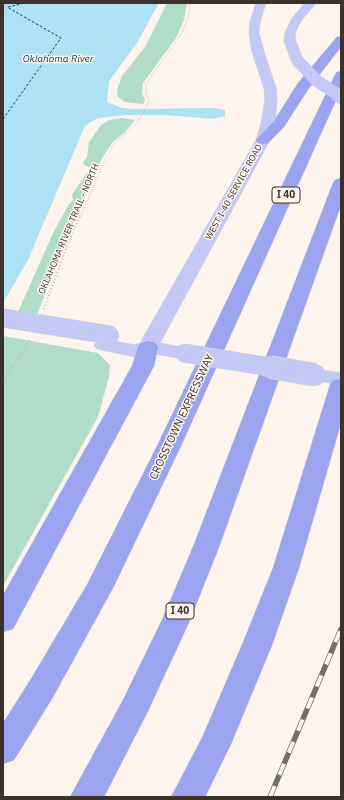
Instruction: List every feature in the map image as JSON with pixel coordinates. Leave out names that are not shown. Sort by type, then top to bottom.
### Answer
[{"type":"highway","points":[[263,140],[279,124],[303,86],[341,39]]},
{"type":"highway","name":"CROSSTOWN EXPRESSWAY","points":[[3,750],[42,688],[100,586],[169,446],[341,75]]},
{"type":"highway","name":"I 40","points":[[87,797],[133,711],[179,613],[206,547],[341,183]]},
{"type":"highway","points":[[311,263],[341,228]]},
{"type":"highway","points":[[3,621],[143,366],[148,347]]},
{"type":"highway","points":[[188,797],[215,744],[257,645],[286,568],[341,385]]},
{"type":"main road","name":"WEST I-40 SERVICE ROAD","points":[[148,347],[263,140],[268,124],[271,100],[270,88],[258,52],[254,32],[255,22],[261,3]]},
{"type":"main road","points":[[312,3],[296,20],[290,33],[290,41],[297,60],[317,81],[341,98]]},
{"type":"main road","points":[[3,318],[107,340],[136,351],[148,347],[341,379]]},
{"type":"main road","points":[[3,328],[107,340]]},
{"type":"path","name":"OKLAHOMA RIVER TRAIL - NORTH","points":[[42,315],[67,246],[105,160],[114,144],[138,121],[148,103],[149,99],[146,92],[146,84],[182,33],[188,17],[190,3]]},
{"type":"path","points":[[4,11],[10,4]]},
{"type":"path","points":[[3,382],[31,336]]},
{"type":"green space","points":[[167,3],[187,3],[184,20],[176,38],[143,83],[142,94],[145,99],[144,103],[125,102],[118,97],[117,90],[122,76],[145,47]]},
{"type":"green space","points":[[122,118],[135,120],[125,132],[112,143],[102,158],[59,255],[37,316],[18,312],[53,233],[69,204],[73,200],[72,195],[90,168],[84,165],[83,162],[87,157],[89,142],[101,125],[109,120]]},
{"type":"green space","points":[[3,336],[98,353],[110,365],[109,377],[98,417],[3,586]]},
{"type":"water","name":"Oklahoma River","points":[[4,3],[159,3],[137,43],[109,81],[107,102],[122,108],[134,109],[214,108],[225,110],[225,116],[213,119],[165,115],[126,115],[99,118],[90,122],[84,128],[28,260],[3,303]]},
{"type":"ferry route","points":[[8,7],[25,3]]},
{"type":"ferry route","points":[[3,119],[61,38],[7,7]]},
{"type":"railway","points":[[270,797],[341,629]]}]
